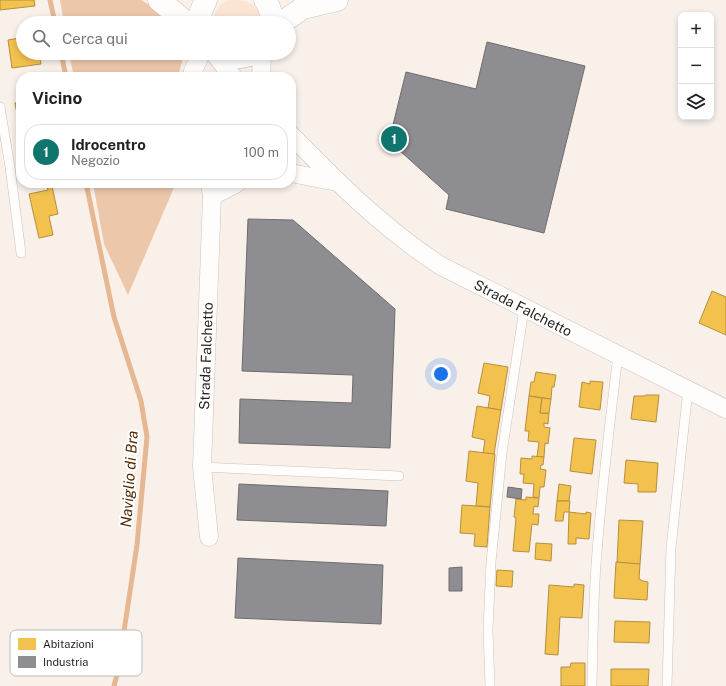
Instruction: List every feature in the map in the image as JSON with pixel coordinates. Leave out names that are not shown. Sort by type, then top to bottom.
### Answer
[{"type":"street","points":[[158,0],[178,16]]},
{"type":"street","points":[[199,16],[202,6],[206,0]]},
{"type":"street","points":[[265,0],[270,7],[272,16]]},
{"type":"street","points":[[291,16],[303,8],[337,0]]},
{"type":"street","points":[[193,72],[198,60]]},
{"type":"street","points":[[220,60],[229,72]]},
{"type":"street","points":[[261,72],[262,60]]},
{"type":"street","name":"Strada Falchetto","points":[[296,140],[376,219],[441,266],[524,309],[726,409]]},
{"type":"street","points":[[296,174],[337,182]]},
{"type":"street","name":"Strada Falchetto","points":[[209,537],[202,467],[211,190]]},
{"type":"lane","points":[[0,107],[10,167],[21,253]]},
{"type":"lane","points":[[490,686],[488,630],[491,562],[502,453],[524,309]]},
{"type":"lane","points":[[592,686],[596,554],[618,355]]},
{"type":"lane","points":[[668,686],[671,548],[688,389]]},
{"type":"lane","points":[[202,467],[399,476]]},
{"type":"shaded area","points":[[60,0],[141,0],[160,11],[165,16],[63,16]]},
{"type":"shaded area","points":[[227,1],[248,2],[255,7],[260,16],[214,16],[220,5]]},
{"type":"shaded area","points":[[70,60],[182,60],[179,72],[73,72]]},
{"type":"shaded area","points":[[94,188],[174,188],[128,295],[104,244]]},
{"type":"building: Abitazioni","points":[[0,0],[34,0],[35,6],[0,10]]},
{"type":"building: Abitazioni","points":[[16,39],[16,60],[40,60],[41,64],[12,68],[8,40]]},
{"type":"building: Abitazioni","points":[[47,188],[52,188],[58,214],[49,216],[53,235],[39,238],[29,194],[48,190]]},
{"type":"building: Abitazioni","points":[[712,291],[726,297],[726,335],[699,323]]},
{"type":"building: Abitazioni","points":[[484,363],[508,367],[501,410],[488,408],[490,396],[478,393]]},
{"type":"building: Abitazioni","points":[[536,372],[556,375],[554,387],[552,387],[551,399],[529,396],[531,382],[534,382]]},
{"type":"building: Abitazioni","points":[[590,381],[603,382],[600,410],[579,407],[582,382],[590,384]]},
{"type":"building: Abitazioni","points":[[659,395],[656,422],[631,419],[634,396]]},
{"type":"building: Abitazioni","points":[[529,396],[542,398],[540,413],[549,413],[548,424],[544,423],[544,427],[550,428],[548,444],[545,443],[544,457],[537,457],[539,442],[528,441],[529,431],[525,431]]},
{"type":"building: Abitazioni","points":[[542,398],[551,399],[549,413],[540,413]]},
{"type":"building: Abitazioni","points":[[477,406],[501,410],[494,454],[483,453],[485,440],[472,437]]},
{"type":"building: Abitazioni","points":[[574,438],[596,440],[592,474],[570,471]]},
{"type":"building: Abitazioni","points":[[469,451],[495,454],[490,507],[476,506],[478,483],[466,481]]},
{"type":"building: Abitazioni","points":[[532,456],[544,457],[543,465],[541,465],[540,469],[546,470],[544,487],[540,487],[539,498],[533,497],[534,484],[523,483],[524,474],[520,474],[521,458],[532,459]]},
{"type":"building: Abitazioni","points":[[626,460],[658,463],[656,492],[638,492],[638,484],[624,483]]},
{"type":"building: Abitazioni","points":[[559,484],[571,486],[569,501],[557,501]]},
{"type":"building: Abitazioni","points":[[526,497],[539,498],[538,507],[534,506],[533,514],[539,514],[538,525],[532,524],[529,552],[513,551],[516,499],[526,500]]},
{"type":"building: Abitazioni","points":[[557,501],[570,501],[569,512],[564,512],[563,521],[555,521]]},
{"type":"building: Abitazioni","points":[[462,505],[490,507],[487,547],[474,546],[475,534],[460,533]]},
{"type":"building: Abitazioni","points":[[569,512],[586,514],[586,512],[591,513],[589,539],[576,538],[576,544],[568,544]]},
{"type":"building: Abitazioni","points":[[619,520],[643,521],[640,564],[617,563]]},
{"type":"building: Abitazioni","points":[[536,543],[552,544],[551,561],[535,559]]},
{"type":"building: Abitazioni","points":[[616,562],[640,564],[639,579],[648,582],[647,600],[614,598]]},
{"type":"building: Abitazioni","points":[[497,570],[513,571],[512,587],[496,586]]},
{"type":"building: Abitazioni","points":[[574,584],[584,585],[582,618],[560,617],[558,655],[545,654],[549,585],[574,587]]},
{"type":"building: Abitazioni","points":[[615,621],[650,622],[649,643],[614,642]]},
{"type":"building: Abitazioni","points":[[571,663],[585,663],[585,686],[561,686],[561,667],[570,667]]},
{"type":"building: Abitazioni","points":[[611,669],[649,669],[648,686],[611,686]]},
{"type":"building: Industria","points":[[487,42],[585,66],[544,233],[446,209],[449,195],[389,141],[406,72],[476,89]]},
{"type":"building: Industria","points":[[248,219],[293,220],[395,309],[390,448],[239,443],[240,399],[352,403],[353,375],[242,371]]},
{"type":"building: Industria","points":[[239,484],[388,491],[386,526],[237,520]]},
{"type":"building: Industria","points":[[508,487],[522,489],[521,499],[507,497]]},
{"type":"building: Industria","points":[[238,558],[383,565],[381,624],[235,618]]},
{"type":"building: Industria","points":[[462,567],[462,591],[449,591],[449,568]]},
{"type":"waterway","name":"Naviglio di Bra","points":[[50,0],[53,16]]},
{"type":"waterway","name":"Naviglio di Bra","points":[[62,60],[65,72]]},
{"type":"waterway","name":"Naviglio di Bra","points":[[87,188],[114,317],[141,401],[147,437],[137,545],[124,630]]},
{"type":"waterway","name":"Naviglio di Bra","points":[[114,686],[117,676]]},
{"type":"place","name":"Idrocentro","points":[[394,139]]}]
